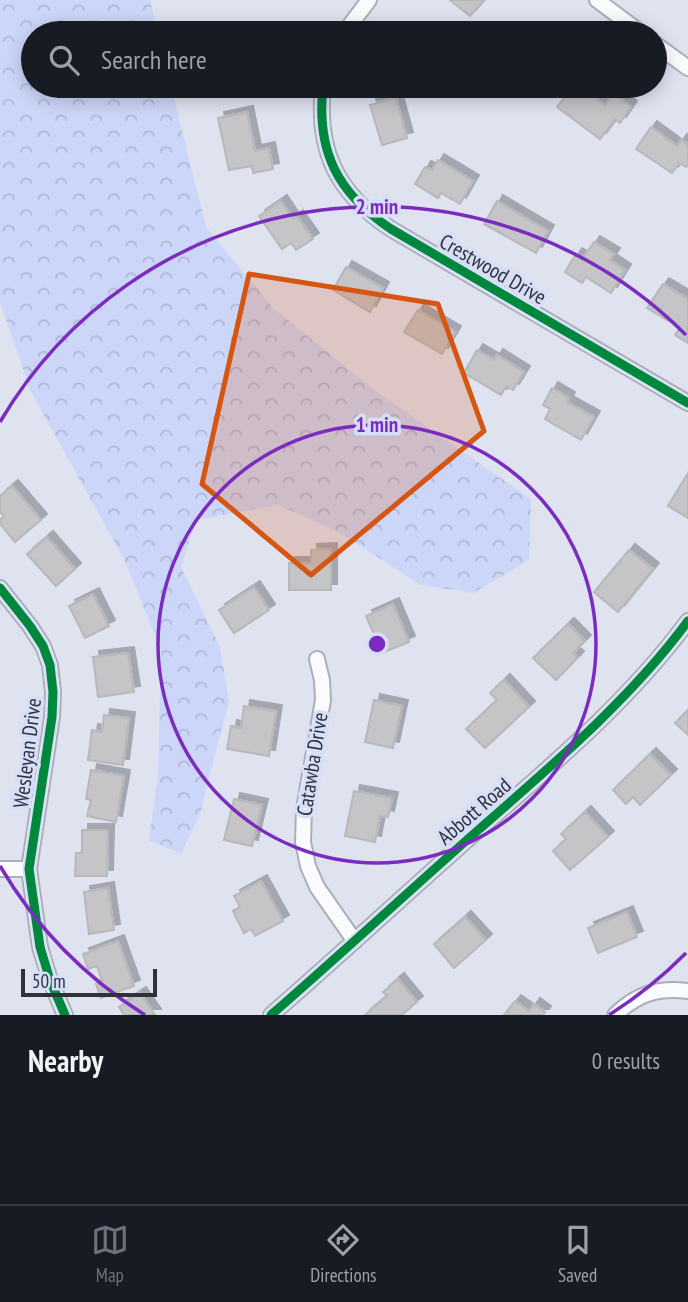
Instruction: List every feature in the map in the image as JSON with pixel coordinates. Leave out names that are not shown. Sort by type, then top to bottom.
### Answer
[{"type":"street","points":[[353,21],[369,0]]},
{"type":"street","points":[[606,3],[627,21]]},
{"type":"street","points":[[667,53],[688,68]]},
{"type":"street","name":"Crestwood Drive","points":[[322,98],[323,136],[330,159],[341,182],[371,216],[688,403]]},
{"type":"street","name":"Wesleyan Drive","points":[[0,588],[43,646],[50,665],[52,717],[29,869],[40,947],[65,1015]]},
{"type":"street","name":"Abbott Road","points":[[271,1015],[552,765],[625,694],[671,645],[688,621]]},
{"type":"street","name":"Catawba Drive","points":[[317,659],[323,700],[304,809],[303,842],[308,866],[317,887],[354,940]]},
{"type":"street","points":[[0,869],[29,869]]},
{"type":"street","points":[[615,1015],[632,1000],[649,993],[666,989],[688,991]]},
{"type":"highlighted area","points":[[249,274],[438,304],[484,431],[311,575],[202,484]]},
{"type":"green space","points":[[0,0],[150,0],[155,21],[21,21],[21,98],[174,98],[206,227],[273,308],[373,389],[531,499],[529,560],[473,593],[421,585],[337,531],[278,505],[196,520],[181,567],[220,647],[229,701],[200,814],[181,854],[149,840],[158,775],[161,650],[125,561],[31,392],[0,302]]},
{"type":"building","points":[[450,0],[484,0],[470,16]]},
{"type":"building","points":[[396,98],[407,138],[382,145],[370,105]]},
{"type":"building","points":[[564,98],[595,98],[605,105],[611,98],[619,98],[631,107],[620,123],[615,119],[600,139],[557,107]]},
{"type":"building","points":[[247,112],[255,151],[269,148],[273,169],[253,173],[252,166],[229,170],[218,118]]},
{"type":"building","points":[[651,127],[677,146],[681,140],[688,145],[686,167],[679,163],[672,173],[636,149]]},
{"type":"building","points":[[438,160],[473,181],[460,204],[441,193],[438,198],[415,184],[425,167],[432,170]]},
{"type":"building","points":[[281,201],[293,219],[297,216],[313,239],[296,250],[291,243],[282,249],[259,216]]},
{"type":"building","points":[[497,201],[548,231],[536,253],[484,224]]},
{"type":"building","points":[[594,242],[614,254],[610,260],[625,270],[611,293],[586,277],[582,283],[565,272],[576,254],[583,258]]},
{"type":"building","points":[[346,267],[383,288],[370,312],[333,290]]},
{"type":"building","points":[[663,284],[688,299],[688,343],[675,335],[680,328],[647,308]]},
{"type":"building","points":[[418,310],[455,332],[442,354],[404,332]]},
{"type":"building","points":[[477,350],[494,360],[497,355],[524,372],[513,390],[506,386],[501,395],[464,373]]},
{"type":"building","points":[[552,388],[569,398],[567,402],[594,417],[581,440],[545,419],[550,409],[543,405]]},
{"type":"building","points":[[688,473],[688,518],[668,506]]},
{"type":"building","points":[[12,486],[41,520],[15,542],[0,524],[4,516],[0,512],[0,496]]},
{"type":"building","points":[[47,537],[75,569],[56,586],[27,554]]},
{"type":"building","points":[[331,549],[331,590],[289,590],[289,563],[311,563],[311,550]]},
{"type":"building","points":[[629,550],[653,569],[618,612],[594,592]]},
{"type":"building","points":[[254,587],[269,610],[234,633],[219,610]]},
{"type":"building","points":[[93,594],[109,626],[85,638],[69,606]]},
{"type":"building","points":[[393,604],[409,642],[382,653],[366,616]]},
{"type":"building","points":[[568,624],[585,641],[573,653],[578,657],[556,680],[533,658]]},
{"type":"building","points":[[128,653],[134,692],[98,697],[93,657]]},
{"type":"building","points":[[504,680],[529,707],[485,748],[466,729],[497,700],[490,693]]},
{"type":"building","points":[[374,700],[402,706],[393,748],[365,742]]},
{"type":"building","points":[[244,706],[276,711],[269,756],[227,749],[231,726],[241,728]]},
{"type":"building","points":[[688,710],[688,735],[675,723]]},
{"type":"building","points":[[104,715],[129,718],[123,765],[88,760],[92,730],[102,732]]},
{"type":"building","points":[[650,754],[671,775],[640,805],[633,797],[626,804],[613,790]]},
{"type":"building","points":[[91,770],[124,776],[116,822],[87,816],[91,800],[86,799]]},
{"type":"building","points":[[354,791],[392,798],[388,817],[380,816],[375,842],[345,836]]},
{"type":"building","points":[[234,799],[262,805],[252,846],[224,840]]},
{"type":"building","points":[[585,812],[608,837],[570,870],[553,851],[566,839],[561,834]]},
{"type":"building","points":[[82,830],[108,830],[107,876],[75,876],[76,853],[82,853]]},
{"type":"building","points":[[261,881],[283,921],[255,936],[251,929],[244,933],[233,911],[240,907],[234,896]]},
{"type":"building","points":[[108,888],[114,930],[89,934],[84,892]]},
{"type":"building","points":[[627,912],[637,937],[598,953],[588,928]]},
{"type":"building","points":[[465,917],[486,940],[454,968],[434,944]]},
{"type":"building","points":[[118,941],[134,986],[101,998],[96,984],[102,981],[97,966],[88,969],[83,954]]},
{"type":"building","points":[[398,979],[417,1002],[402,1015],[365,1015],[387,996],[383,992]]},
{"type":"building","points":[[140,993],[155,1015],[124,1015],[119,1007]]},
{"type":"building","points":[[515,1001],[529,1011],[534,1004],[545,1012],[543,1015],[504,1015]]},
{"type":"cycle path","points":[[322,98],[323,131],[334,168],[344,185],[372,215],[391,229],[688,403]]},
{"type":"cycle path","points":[[0,588],[43,646],[50,665],[52,717],[29,869],[40,947],[65,1015]]},
{"type":"cycle path","points":[[271,1015],[588,732],[641,678],[688,621]]}]
